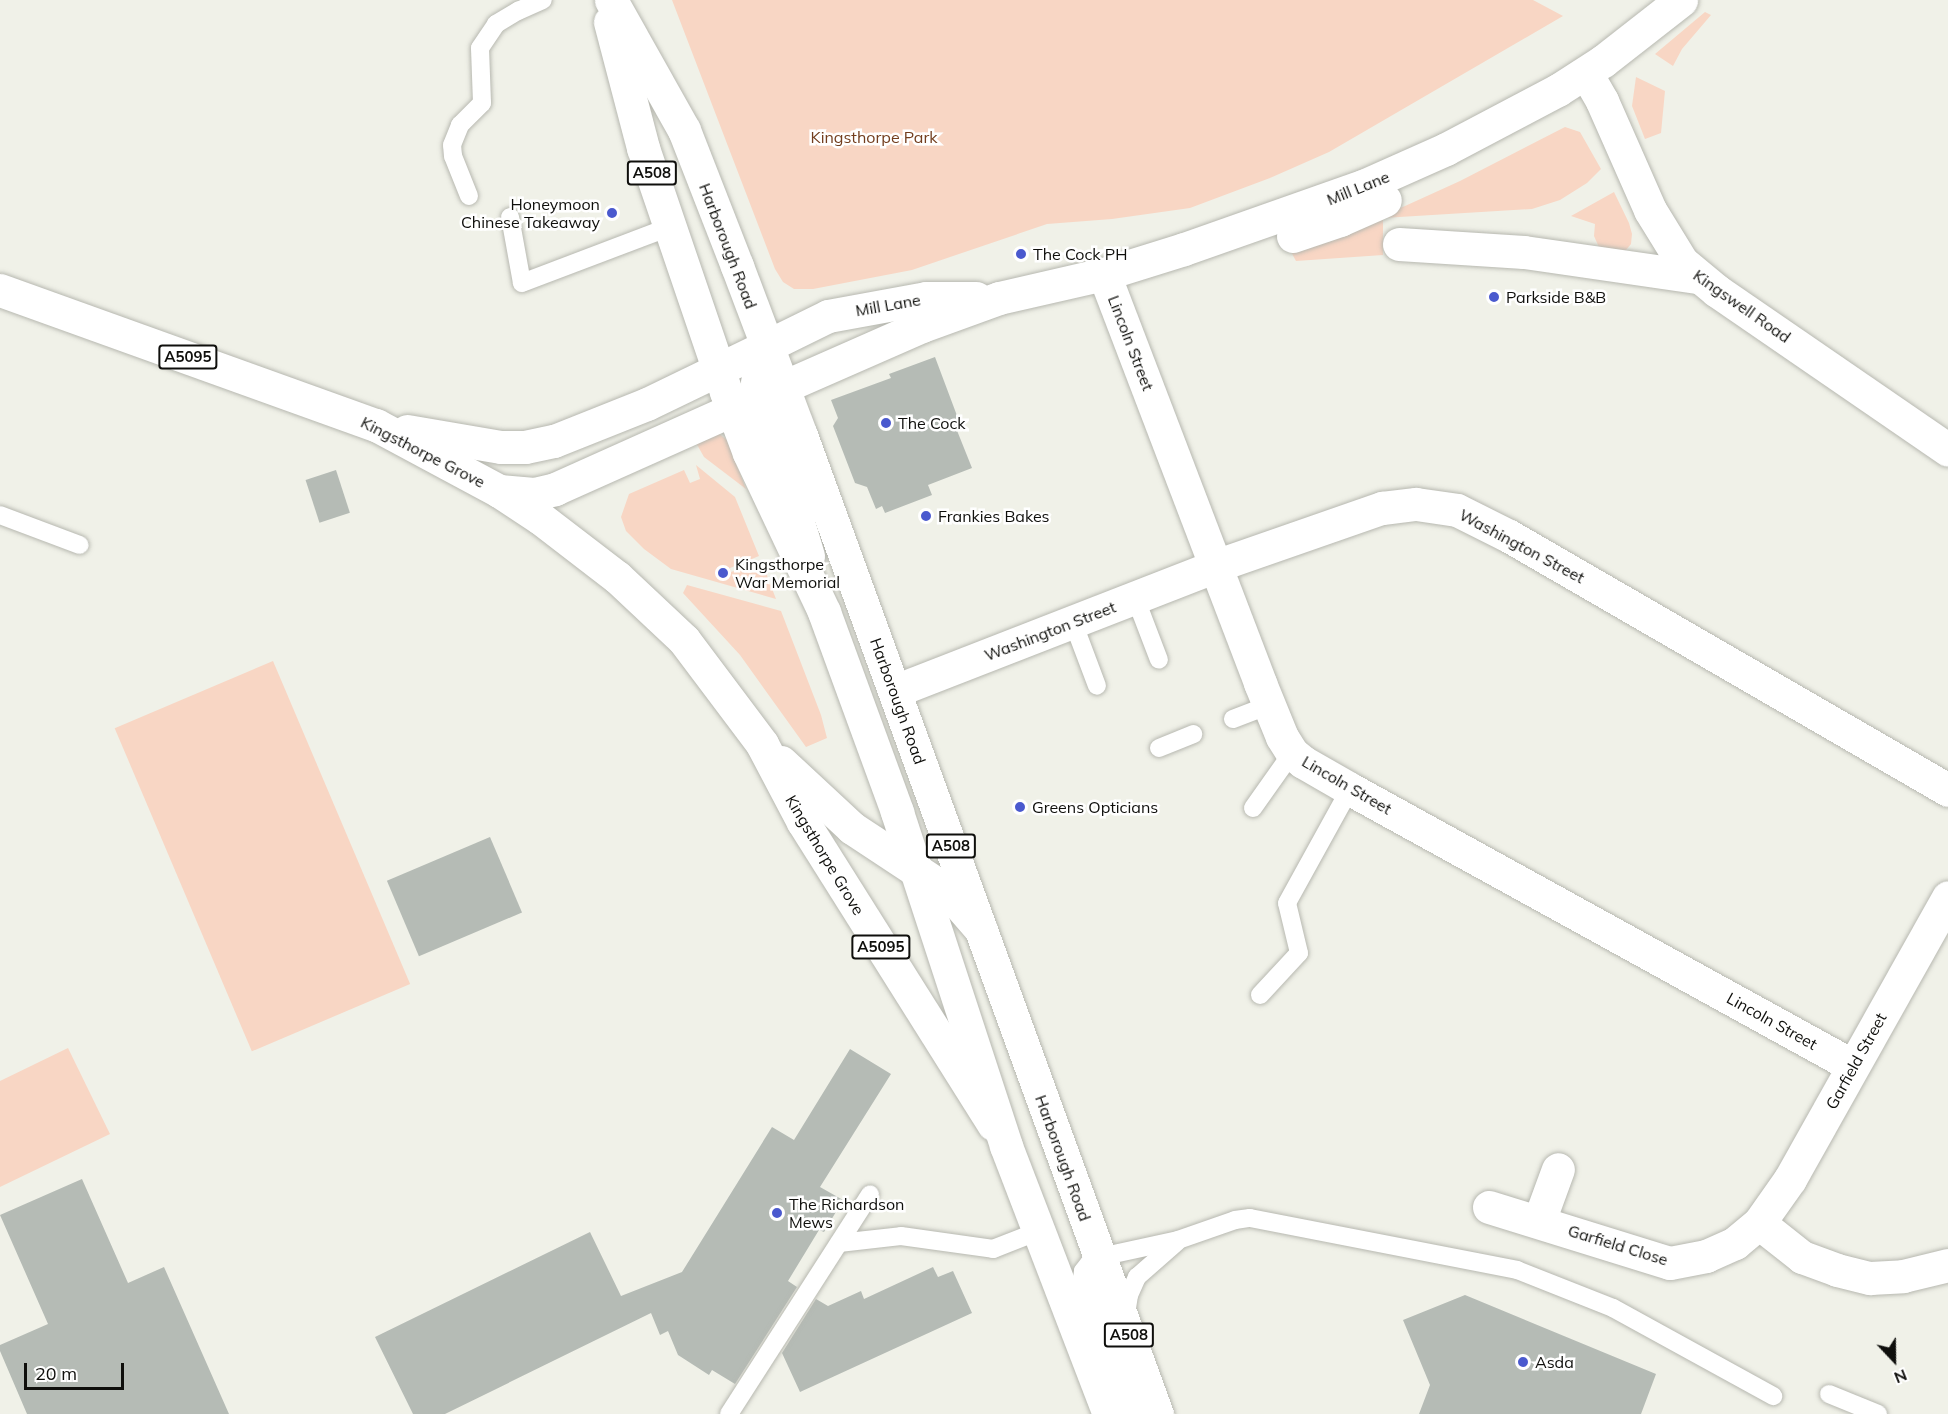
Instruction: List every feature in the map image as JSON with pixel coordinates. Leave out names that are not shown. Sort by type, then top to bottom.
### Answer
[{"type":"main road","name":"Harborough Road","points":[[605,0],[643,148],[672,226],[719,368],[801,435],[1157,1414]]},
{"type":"main road","name":"Harborough Road","points":[[611,0],[684,130],[767,346],[749,453],[824,612],[916,869],[1006,1146],[1109,1414]]},
{"type":"main road","name":"Mill Lane","points":[[719,368],[814,322],[873,306],[926,298],[999,298],[1108,282],[1363,186],[1485,130],[1586,73],[1672,3]]},
{"type":"main road","name":"Kingswell Road","points":[[1586,73],[1602,101],[1666,240],[1682,262],[1698,277],[1948,450]]},
{"type":"main road","points":[[1399,244],[1524,252],[1698,277]]},
{"type":"main road","points":[[801,435],[803,410],[817,388],[877,359],[1038,308],[1108,282]]},
{"type":"main road","name":"Lincoln Street","points":[[1108,282],[1269,705],[1292,753],[1303,762],[1350,789],[1853,1066]]},
{"type":"main road","name":"Kingsthorpe Grove","points":[[0,290],[376,425],[500,491],[540,518],[654,610],[684,640],[712,674],[762,744],[802,822],[1006,1146]]},
{"type":"main road","name":"Mill Lane","points":[[500,491],[534,494],[555,489],[759,399],[830,364],[999,298]]},
{"type":"main road","name":"A5095","points":[[376,425],[501,447],[525,447],[554,441],[627,412],[719,368]]},
{"type":"main road","name":"Washington Street","points":[[895,691],[1215,566],[1382,508],[1416,504],[1457,510],[1509,536],[1948,790]]},
{"type":"main road","name":"Kingsthorpe Grove","points":[[762,744],[852,828],[916,869],[957,901],[981,930]]},
{"type":"main road","name":"Garfield Street","points":[[1759,1223],[1790,1179],[1948,897]]},
{"type":"main road","points":[[1539,1221],[1558,1168]]},
{"type":"main road","name":"Garfield Close","points":[[1489,1207],[1670,1263],[1706,1256],[1735,1244],[1759,1223]]},
{"type":"main road","points":[[1759,1223],[1802,1257],[1870,1278],[1903,1276],[1948,1264]]},
{"type":"lane","points":[[469,196],[453,156],[452,145],[460,125],[482,103],[480,48],[496,24],[543,0]]},
{"type":"lane","points":[[510,217],[522,283],[672,226]]},
{"type":"lane","points":[[0,515],[81,546]]},
{"type":"lane","points":[[1135,597],[1159,660]]},
{"type":"lane","points":[[1073,621],[1097,686]]},
{"type":"lane","points":[[1233,719],[1269,705]]},
{"type":"lane","points":[[1159,748],[1193,734]]},
{"type":"lane","points":[[1253,808],[1292,753]]},
{"type":"lane","points":[[1260,995],[1299,953],[1287,903],[1350,789]]},
{"type":"lane","points":[[729,1414],[870,1194]]},
{"type":"lane","points":[[1132,1414],[1082,1279],[1083,1270],[1090,1262],[1100,1257],[1178,1240],[1235,1220],[1250,1218],[1517,1270],[1613,1308],[1773,1396]]},
{"type":"lane","points":[[839,1243],[901,1236],[993,1249],[1039,1231]]},
{"type":"lane","points":[[1125,1324],[1129,1295],[1137,1277],[1178,1240]]},
{"type":"lane","points":[[1829,1394],[1878,1414]]},
{"type":"green space","name":"Kingsthorpe Park","points":[[672,0],[1533,0],[1563,16],[1329,152],[1270,178],[1190,208],[1112,219],[1047,224],[912,270],[813,289],[794,289],[783,282],[775,269]]},
{"type":"green space","points":[[1705,12],[1711,15],[1682,49],[1673,66],[1655,54]]},
{"type":"green space","points":[[1636,77],[1665,91],[1661,133],[1645,139],[1632,106]]},
{"type":"green space","points":[[1565,127],[1580,132],[1601,169],[1587,183],[1560,200],[1532,209],[1383,218],[1383,255],[1296,261],[1290,250],[1405,206],[1460,181]]},
{"type":"green space","points":[[1614,192],[1629,223],[1632,234],[1631,244],[1626,250],[1601,252],[1594,236],[1595,224],[1571,216]]},
{"type":"green space","points":[[718,433],[727,440],[746,489],[704,457],[695,441]]},
{"type":"green space","points":[[696,465],[735,497],[759,556],[730,568],[731,572],[761,560],[776,599],[671,569],[644,549],[626,531],[621,517],[629,494],[684,470],[690,483],[700,479]]},
{"type":"green space","points":[[687,585],[781,611],[821,715],[827,738],[806,747],[740,655],[683,593]]},
{"type":"green space","points":[[273,661],[410,984],[252,1051],[115,728]]},
{"type":"green space","points":[[68,1048],[110,1134],[0,1187],[0,1081]]},
{"type":"building","points":[[935,357],[959,421],[954,423],[972,468],[928,485],[932,495],[885,513],[882,506],[876,509],[867,487],[855,483],[833,426],[838,418],[831,400],[891,378],[889,374]]},
{"type":"building","points":[[336,470],[350,513],[319,523],[306,480]]},
{"type":"building","points":[[490,837],[522,912],[419,956],[387,881]]},
{"type":"building","points":[[850,1049],[891,1074],[820,1187],[843,1200],[824,1232],[819,1230],[788,1281],[797,1287],[735,1384],[712,1370],[709,1375],[678,1355],[668,1331],[660,1335],[651,1313],[445,1414],[413,1414],[375,1337],[590,1232],[621,1296],[682,1272],[772,1127],[794,1140]]},
{"type":"building","points":[[82,1179],[128,1283],[164,1267],[229,1414],[27,1414],[0,1351],[0,1345],[48,1324],[0,1215]]},
{"type":"building","points":[[933,1267],[938,1277],[953,1271],[972,1313],[800,1392],[782,1353],[816,1299],[828,1306],[861,1291],[864,1299]]},
{"type":"building","name":"Asda","points":[[1465,1295],[1656,1374],[1641,1414],[1419,1414],[1430,1385],[1403,1320]]},
{"type":"place","name":"Honeymoon Chinese Takeaway","points":[[612,213]]},
{"type":"place","name":"The Cock PH","points":[[1021,254]]},
{"type":"place","name":"Parkside B&B","points":[[1494,297]]},
{"type":"place","name":"The Cock","points":[[886,423]]},
{"type":"place","name":"Frankies Bakes","points":[[926,516]]},
{"type":"place","name":"Kingsthorpe War Memorial","points":[[723,573]]},
{"type":"place","name":"Greens Opticians","points":[[1020,807]]},
{"type":"place","name":"The Richardson Mews","points":[[777,1213]]},
{"type":"place","name":"Asda","points":[[1523,1362]]}]
